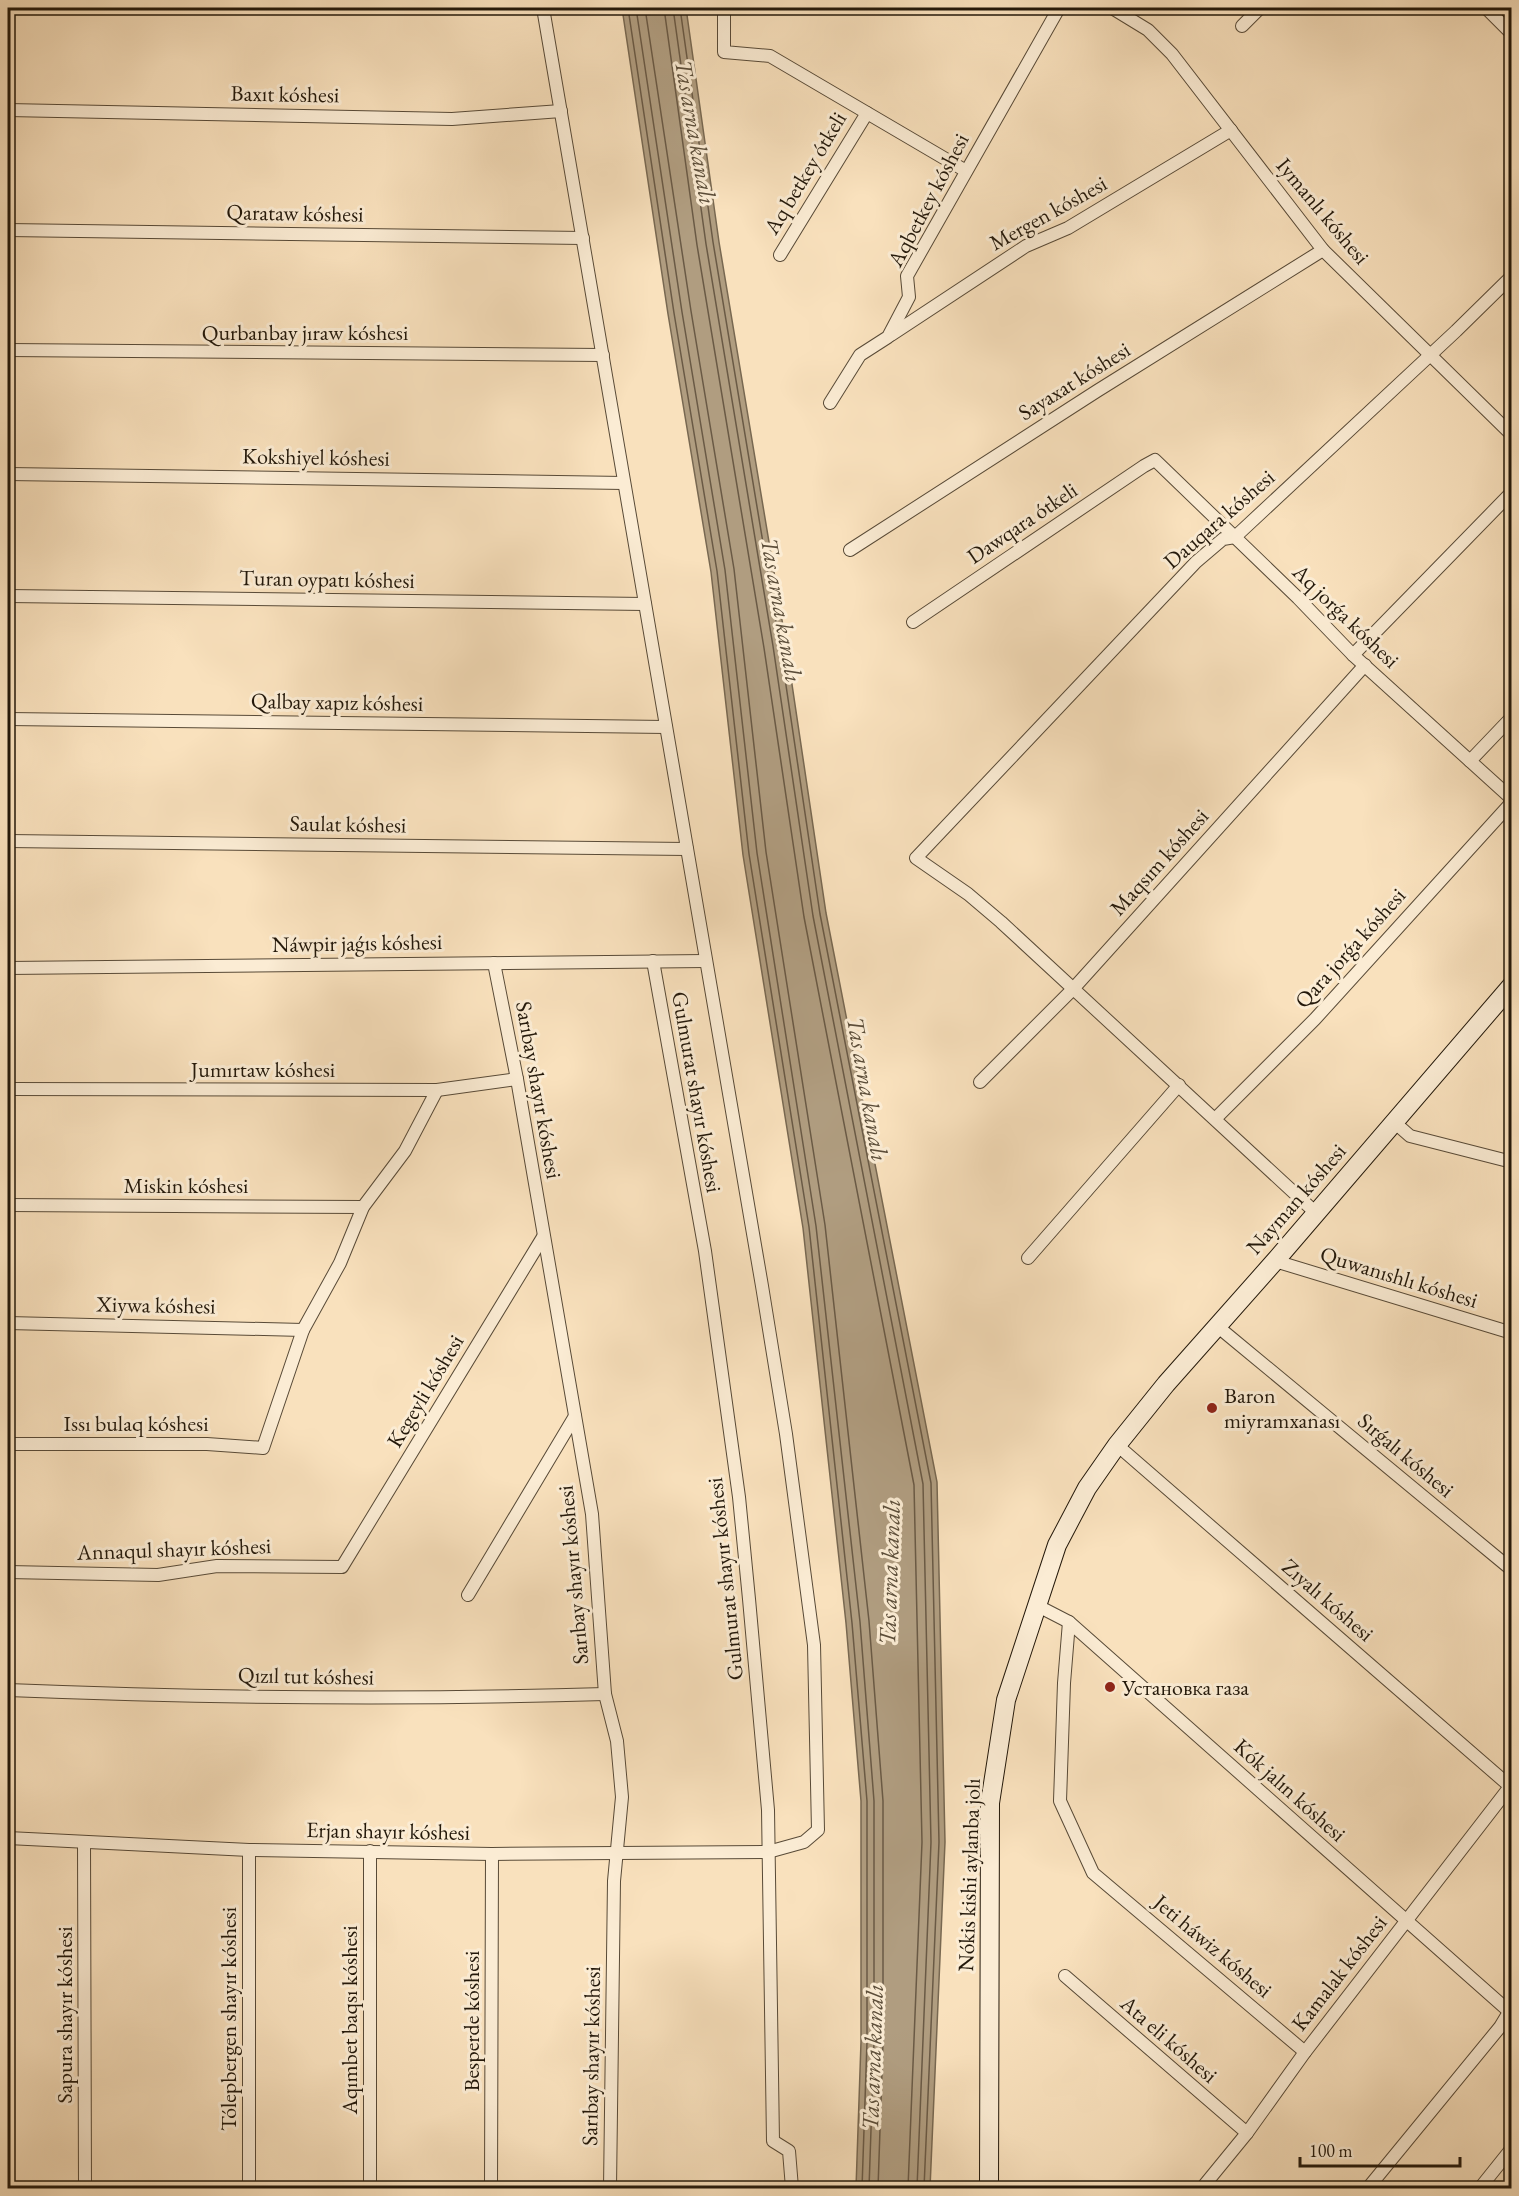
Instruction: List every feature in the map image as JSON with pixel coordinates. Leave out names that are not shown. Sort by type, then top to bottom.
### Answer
[{"type":"main road","name":"Nayman kóshesi","points":[[1117,1445],[1511,987]]},
{"type":"main road","name":"Nókis kishi aylanba jolı","points":[[989,2188],[990,1803],[1006,1700],[1057,1545],[1088,1488],[1117,1445]]},
{"type":"street","points":[[543,8],[706,961]]},
{"type":"street","name":"Aq betkey ótkeli","points":[[724,8],[724,52],[770,56],[966,171]]},
{"type":"street","name":"Aqbetkey kóshesi","points":[[830,403],[860,355],[888,337],[909,297],[907,276],[1059,8]]},
{"type":"street","name":"Iymanlı kóshesi","points":[[1112,8],[1148,30],[1172,54],[1323,250],[1512,435]]},
{"type":"street","points":[[1242,26],[1260,8]]},
{"type":"street","points":[[1486,8],[1512,34]]},
{"type":"street","name":"Baxıt kóshesi","points":[[8,110],[452,118],[561,111]]},
{"type":"street","name":"Aq betkey ótkeli","points":[[780,255],[867,113]]},
{"type":"street","name":"Mergen kóshesi","points":[[888,337],[1026,246],[1068,228],[1231,130]]},
{"type":"street","name":"Qarataw kóshesi","points":[[8,230],[583,238]]},
{"type":"street","name":"Sayaxat kóshesi","points":[[850,550],[1078,403],[1323,250]]},
{"type":"street","name":"Dauqara kóshesi","points":[[1073,989],[968,894],[916,858],[1196,562],[1223,539],[1235,537],[1512,276]]},
{"type":"street","name":"Qurbanbay jıraw kóshesi","points":[[8,350],[603,355]]},
{"type":"street","name":"Aq jorǵa kóshesi","points":[[1155,460],[1353,654],[1512,801]]},
{"type":"street","name":"Dawqara ótkeli","points":[[913,622],[1155,460]]},
{"type":"street","name":"Kokshiyel kóshesi","points":[[8,474],[624,483]]},
{"type":"street","points":[[1353,654],[1512,492]]},
{"type":"street","name":"Turan oypatı kóshesi","points":[[8,596],[645,604]]},
{"type":"street","name":"Maqsım kóshesi","points":[[980,1082],[1073,989],[1365,665]]},
{"type":"street","points":[[1470,761],[1512,717]]},
{"type":"street","name":"Qalbay xapız kóshesi","points":[[8,719],[666,727]]},
{"type":"street","name":"Qara jorǵa kóshesi","points":[[1216,1118],[1315,1019],[1512,801]]},
{"type":"street","name":"Saulat kóshesi","points":[[8,841],[687,849]]},
{"type":"street","name":"Náwpir jaǵıs kóshesi","points":[[8,968],[706,961]]},
{"type":"street","name":"Erjan shayır kóshesi","points":[[8,1838],[249,1850],[617,1854],[768,1851],[804,1842],[818,1830],[814,1645],[786,1434],[706,961]]},
{"type":"street","name":"Gulmurat shayır kóshesi","points":[[652,962],[705,1251],[739,1497],[768,1810],[773,2141],[789,2151],[792,2188]]},
{"type":"street","name":"Sarıbay shayır kóshesi","points":[[494,963],[517,1079],[592,1514],[605,1694],[617,1741],[622,1797],[614,1881],[610,2188]]},
{"type":"street","points":[[1073,989],[1316,1212]]},
{"type":"street","name":"Jumırtaw kóshesi","points":[[8,1089],[437,1090],[517,1079]]},
{"type":"street","points":[[1028,1258],[1179,1085]]},
{"type":"street","points":[[303,1330],[340,1263],[363,1207],[405,1151],[437,1090]]},
{"type":"street","points":[[1394,1122],[1410,1136],[1512,1162]]},
{"type":"street","name":"Miskin kóshesi","points":[[8,1205],[363,1207]]},
{"type":"street","name":"Kegeyli kóshesi","points":[[342,1567],[543,1237]]},
{"type":"street","name":"Quwanıshlı kóshesi","points":[[1275,1261],[1512,1333]]},
{"type":"street","name":"Xiywa kóshesi","points":[[8,1323],[303,1330]]},
{"type":"street","name":"Sırǵalı kóshesi","points":[[1217,1326],[1512,1570]]},
{"type":"street","name":"Issı bulaq kóshesi","points":[[8,1444],[207,1444],[263,1448],[303,1330]]},
{"type":"street","points":[[468,1595],[575,1416]]},
{"type":"street","name":"Zıyalı kóshesi","points":[[1117,1445],[1511,1786]]},
{"type":"street","name":"Annaqul shayır kóshesi","points":[[8,1572],[158,1575],[218,1566],[342,1567]]},
{"type":"street","name":"Kók jalın kóshesi","points":[[1036,1605],[1069,1622],[1406,1921],[1511,2010]]},
{"type":"street","name":"Jeti háwiz kóshesi","points":[[1069,1622],[1064,1683],[1060,1801],[1093,1873],[1305,2052]]},
{"type":"street","name":"Qızıl tut kóshesi","points":[[8,1690],[425,1698],[605,1694]]},
{"type":"street","name":"Kamalak kóshesi","points":[[1202,2188],[1247,2133],[1305,2052],[1511,1786]]},
{"type":"street","name":"Sapura shayır kóshesi","points":[[84,1842],[85,2188]]},
{"type":"street","name":"Tólepbergen shayır kóshesi","points":[[249,1850],[249,2188]]},
{"type":"street","name":"Aqımbet baqsı kóshesi","points":[[370,1851],[370,2188]]},
{"type":"street","name":"Besperde kóshesi","points":[[491,2188],[492,1854]]},
{"type":"street","name":"Ata eli kóshesi","points":[[1065,1976],[1247,2133]]},
{"type":"street","points":[[1368,2188],[1500,2027],[1511,2010]]},
{"type":"street","points":[[1480,2188],[1512,2148]]},
{"type":"water","name":"Tas arna kanalı","points":[[622,8],[686,8],[719,242],[786,644],[826,913],[937,1482],[945,1842],[930,2188],[856,2188],[861,2042],[861,1801],[846,1623],[803,1228],[743,855],[711,572],[668,314]]},
{"type":"place","name":"Baron miyramxanası","points":[[1212,1408]]},
{"type":"place","name":"Установка газа","points":[[1110,1687]]}]
